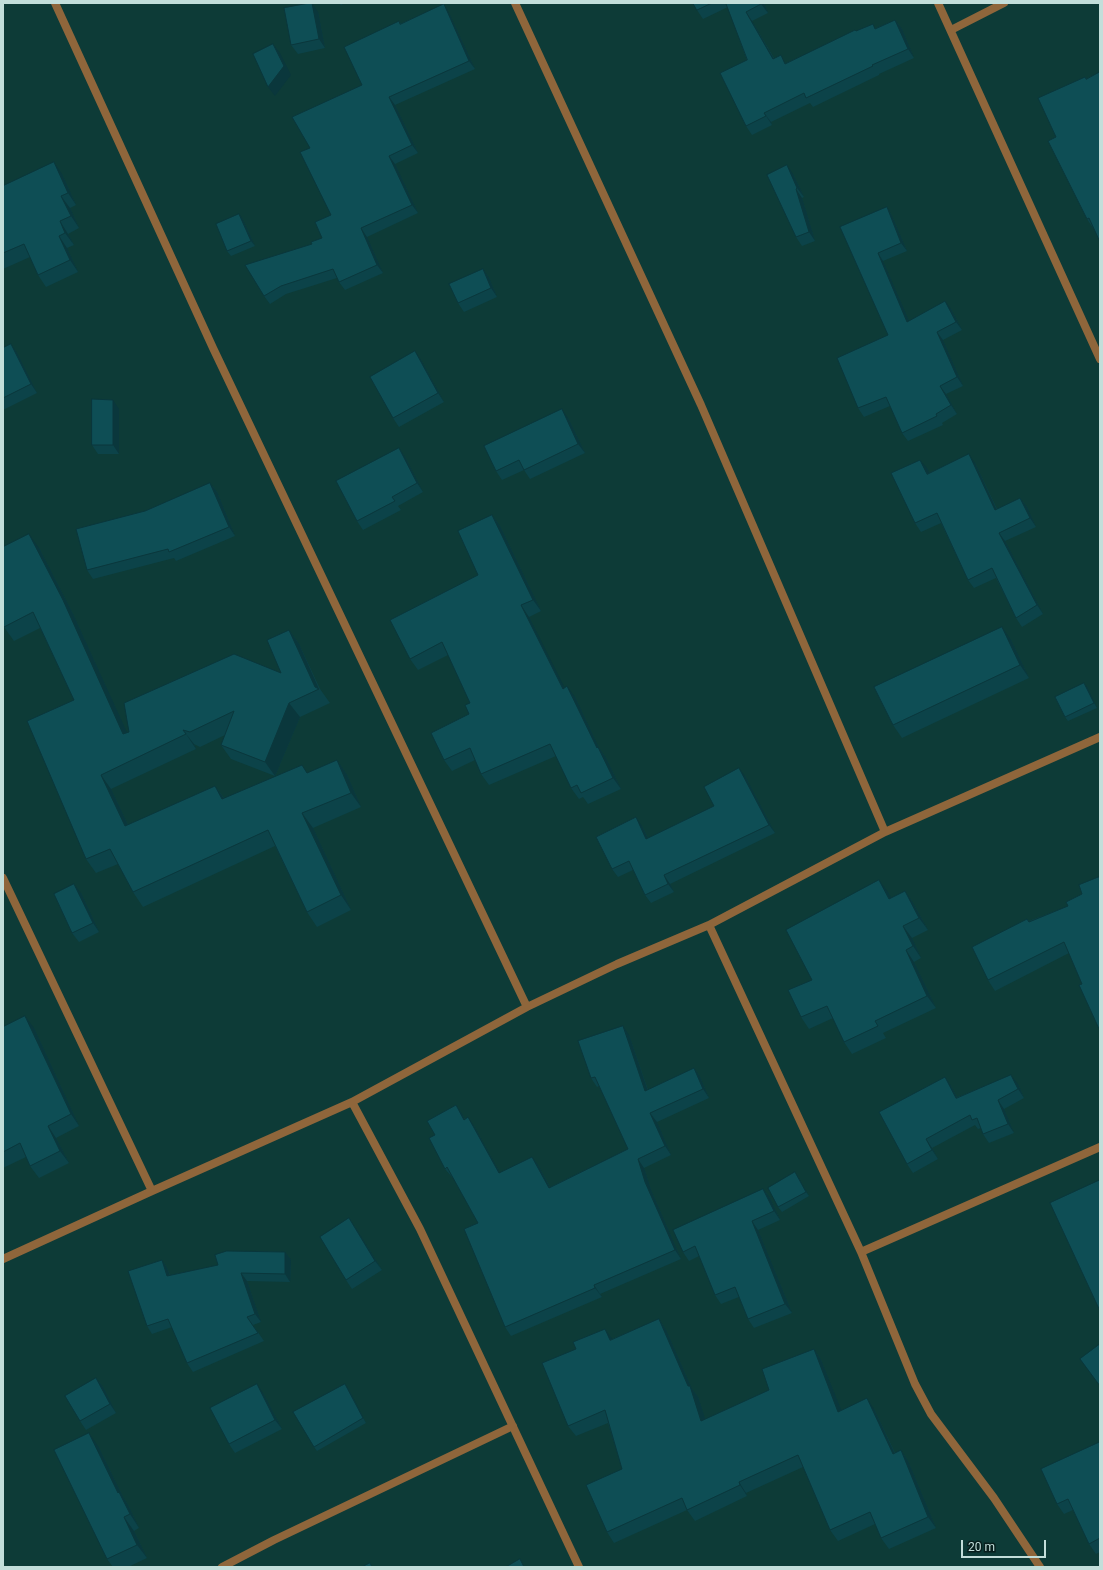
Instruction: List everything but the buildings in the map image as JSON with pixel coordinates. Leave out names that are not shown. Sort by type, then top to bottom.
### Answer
[{"type":"street","points":[[55,3],[213,348],[527,1007]]},
{"type":"street","points":[[515,3],[701,405],[885,832]]},
{"type":"street","points":[[938,3],[1098,346],[1100,359]]},
{"type":"street","points":[[950,30],[1004,3]]},
{"type":"street","points":[[3,1259],[352,1102],[527,1007],[617,964],[708,925],[885,832],[1100,737]]},
{"type":"street","points":[[3,878],[152,1191]]},
{"type":"street","points":[[708,925],[861,1252],[915,1384],[931,1414],[994,1498],[1040,1567]]},
{"type":"street","points":[[352,1102],[420,1229],[579,1567]]},
{"type":"street","points":[[861,1252],[1100,1147]]},
{"type":"street","points":[[222,1567],[281,1536],[512,1426]]}]
